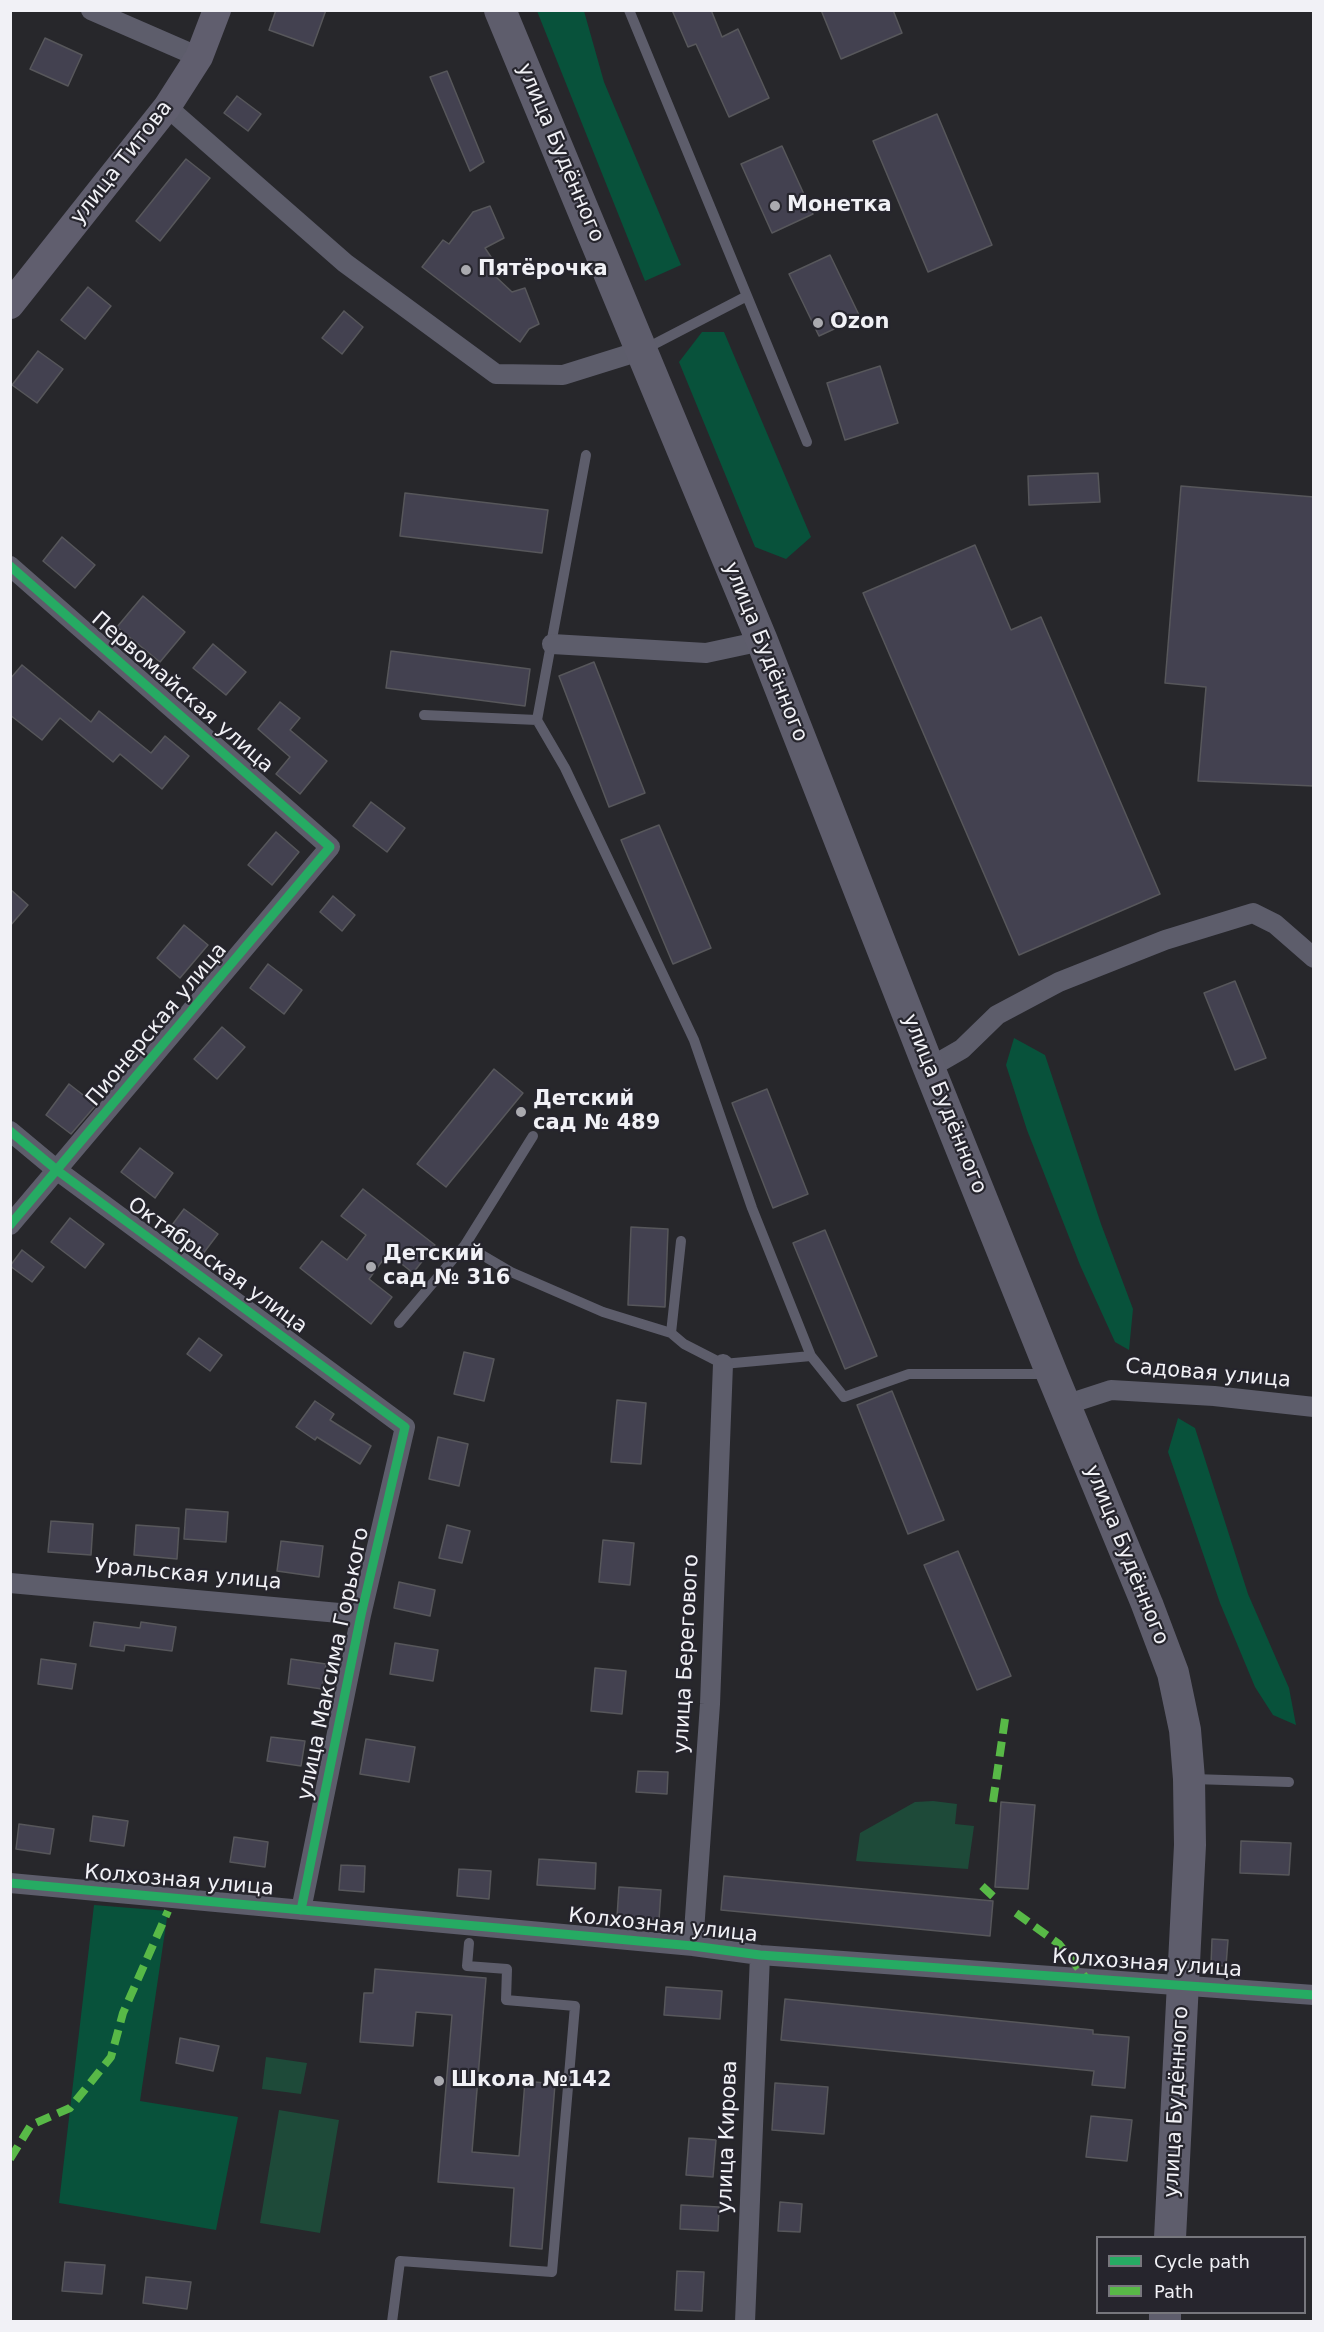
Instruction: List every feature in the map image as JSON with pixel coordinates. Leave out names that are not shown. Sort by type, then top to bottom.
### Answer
[{"type":"main road","name":"улица Будённого","points":[[500,10],[762,641],[929,1068],[1173,1673],[1185,1730],[1189,1779],[1190,1845],[1170,2236]]},
{"type":"street","points":[[90,10],[199,57]]},
{"type":"street","name":"улица Титова","points":[[10,305],[167,107],[199,57],[217,10]]},
{"type":"street","points":[[167,107],[345,262],[496,374],[563,375],[643,350]]},
{"type":"street","name":"Первомайская улица","points":[[10,566],[330,847]]},
{"type":"street","points":[[552,644],[706,652],[762,641]]},
{"type":"street","name":"Пионерская улица","points":[[10,1225],[330,847]]},
{"type":"street","points":[[929,1068],[962,1049],[997,1015],[1059,982],[1166,940],[1253,913],[1275,924],[1314,958]]},
{"type":"street","name":"Октябрьская улица","points":[[10,1131],[58,1171],[405,1427]]},
{"type":"street","name":"улица Берегового","points":[[693,1946],[710,1704],[723,1364]]},
{"type":"street","name":"Садовая улица","points":[[1065,1405],[1111,1390],[1214,1396],[1314,1407]]},
{"type":"street","name":"улица Максима Горького","points":[[301,1910],[361,1615],[405,1427]]},
{"type":"street","name":"Уральская улица","points":[[11,1584],[361,1615]]},
{"type":"street","name":"Колхозная улица","points":[[10,1883],[693,1946],[760,1955],[995,1964],[1314,1995]]},
{"type":"street","name":"улица Кирова","points":[[745,2322],[760,1955]]},
{"type":"lane","points":[[629,10],[807,442]]},
{"type":"lane","points":[[643,350],[747,296]]},
{"type":"lane","points":[[586,455],[537,720],[565,768],[694,1040],[752,1208],[811,1356],[844,1397],[909,1374],[1052,1374]]},
{"type":"lane","points":[[424,715],[537,720]]},
{"type":"lane","points":[[399,1323],[465,1245],[533,1136]]},
{"type":"lane","points":[[671,1333],[681,1241]]},
{"type":"lane","points":[[465,1245],[511,1272],[603,1312],[671,1333],[684,1344],[723,1364],[811,1356]]},
{"type":"lane","points":[[1189,1779],[1289,1782]]},
{"type":"lane","points":[[392,2322],[400,2261],[552,2272],[575,2006],[506,2000],[507,1969],[467,1966],[469,1943]]},
{"type":"green space","points":[[537,11],[584,11],[604,82],[681,265],[645,281]]},
{"type":"green space","points":[[702,332],[724,332],[811,537],[786,559],[755,547],[679,362]]},
{"type":"green space","points":[[1014,1038],[1045,1055],[1101,1224],[1133,1309],[1129,1350],[1115,1342],[1080,1265],[1027,1130],[1006,1065]]},
{"type":"green space","points":[[1178,1418],[1195,1428],[1248,1594],[1289,1688],[1296,1725],[1273,1715],[1255,1687],[1220,1603],[1168,1452]]},
{"type":"green space","points":[[933,1801],[957,1804],[955,1824],[974,1826],[968,1869],[856,1861],[860,1833],[915,1802]]},
{"type":"green space","points":[[94,1905],[168,1911],[140,2101],[238,2117],[216,2230],[59,2203]]},
{"type":"green space","points":[[266,2057],[307,2063],[301,2094],[262,2089]]},
{"type":"green space","points":[[279,2110],[339,2120],[320,2233],[260,2223]]},
{"type":"building","points":[[276,10],[326,10],[313,46],[269,30]]},
{"type":"building","points":[[672,10],[711,10],[722,37],[738,29],[769,98],[729,117],[696,44],[688,47]]},
{"type":"building","points":[[821,10],[893,10],[902,33],[841,59]]},
{"type":"building","points":[[45,38],[82,55],[68,86],[30,69]]},
{"type":"building","points":[[447,71],[484,162],[470,171],[430,77]]},
{"type":"building","points":[[237,96],[261,114],[248,131],[224,113]]},
{"type":"building","points":[[937,114],[992,245],[928,272],[873,141]]},
{"type":"building","points":[[782,146],[813,214],[772,233],[741,164]]},
{"type":"building","points":[[186,159],[210,178],[160,241],[136,221]]},
{"type":"building","points":[[490,206],[504,238],[485,248],[497,266],[495,276],[512,292],[525,288],[539,324],[529,329],[520,342],[422,267],[443,240],[449,244],[473,212]]},
{"type":"building","points":[[830,255],[860,317],[819,336],[789,274]]},
{"type":"building","points":[[88,287],[111,306],[85,339],[61,320]]},
{"type":"building","points":[[344,311],[363,327],[342,354],[322,338]]},
{"type":"building","points":[[38,351],[63,369],[37,403],[12,385]]},
{"type":"building","points":[[880,366],[898,423],[845,440],[827,383]]},
{"type":"building","points":[[1098,473],[1100,502],[1029,505],[1028,476]]},
{"type":"building","points":[[1181,486],[1314,497],[1314,786],[1198,781],[1206,687],[1165,683]]},
{"type":"building","points":[[405,493],[548,510],[542,553],[400,536]]},
{"type":"building","points":[[62,537],[95,565],[75,588],[43,561]]},
{"type":"building","points":[[975,545],[1011,630],[1041,617],[1160,894],[1019,955],[863,593]]},
{"type":"building","points":[[143,596],[185,632],[160,662],[117,627]]},
{"type":"building","points":[[213,644],[246,672],[226,695],[193,668]]},
{"type":"building","points":[[391,651],[530,669],[525,706],[386,688]]},
{"type":"building","points":[[594,662],[645,793],[609,807],[559,676]]},
{"type":"building","points":[[22,665],[91,722],[99,711],[151,753],[165,736],[189,756],[162,789],[120,754],[113,762],[60,718],[42,740],[10,715],[10,679]]},
{"type":"building","points":[[280,702],[300,718],[290,730],[327,761],[300,794],[276,774],[290,757],[258,729]]},
{"type":"building","points":[[371,802],[405,828],[387,852],[353,826]]},
{"type":"building","points":[[659,825],[711,948],[673,964],[621,840]]},
{"type":"building","points":[[276,832],[299,852],[272,885],[248,865]]},
{"type":"building","points":[[10,889],[28,905],[10,926]]},
{"type":"building","points":[[333,896],[355,915],[342,931],[320,912]]},
{"type":"building","points":[[184,925],[208,945],[180,978],[157,958]]},
{"type":"building","points":[[268,964],[302,990],[284,1014],[250,988]]},
{"type":"building","points":[[1235,981],[1266,1058],[1235,1070],[1204,993]]},
{"type":"building","points":[[222,1027],[245,1047],[217,1079],[194,1059]]},
{"type":"building","points":[[494,1069],[523,1093],[446,1187],[417,1164]]},
{"type":"building","points":[[69,1084],[96,1105],[71,1134],[46,1115]]},
{"type":"building","points":[[767,1089],[808,1194],[773,1208],[732,1103]]},
{"type":"building","points":[[140,1148],[173,1173],[155,1198],[121,1172]]},
{"type":"building","points":[[363,1189],[435,1245],[413,1273],[388,1253],[369,1279],[392,1297],[371,1324],[300,1268],[322,1241],[347,1260],[366,1235],[341,1216]]},
{"type":"building","points":[[184,1209],[218,1234],[199,1259],[166,1233]]},
{"type":"building","points":[[70,1218],[104,1244],[85,1268],[51,1242]]},
{"type":"building","points":[[631,1227],[668,1229],[665,1307],[628,1305]]},
{"type":"building","points":[[825,1230],[877,1356],[845,1369],[793,1243]]},
{"type":"building","points":[[22,1250],[44,1267],[32,1282],[10,1266]]},
{"type":"building","points":[[199,1338],[222,1355],[210,1371],[187,1354]]},
{"type":"building","points":[[464,1352],[494,1359],[484,1401],[454,1394]]},
{"type":"building","points":[[892,1391],[944,1520],[908,1534],[857,1405]]},
{"type":"building","points":[[617,1400],[646,1403],[641,1464],[611,1462]]},
{"type":"building","points":[[315,1401],[334,1414],[330,1420],[371,1446],[360,1464],[317,1437],[315,1440],[296,1427]]},
{"type":"building","points":[[438,1437],[468,1444],[459,1486],[429,1479]]},
{"type":"building","points":[[186,1509],[228,1512],[226,1542],[184,1539]]},
{"type":"building","points":[[51,1521],[93,1524],[91,1555],[48,1552]]},
{"type":"building","points":[[136,1525],[179,1528],[177,1559],[134,1555]]},
{"type":"building","points":[[447,1525],[470,1531],[462,1563],[439,1558]]},
{"type":"building","points":[[603,1540],[634,1543],[630,1585],[599,1582]]},
{"type":"building","points":[[281,1541],[323,1546],[319,1577],[277,1571]]},
{"type":"building","points":[[958,1551],[1011,1676],[977,1690],[924,1565]]},
{"type":"building","points":[[399,1582],[435,1590],[430,1616],[394,1608]]},
{"type":"building","points":[[94,1622],[140,1628],[141,1622],[176,1627],[172,1651],[125,1645],[124,1651],[90,1646]]},
{"type":"building","points":[[395,1643],[438,1650],[433,1681],[390,1674]]},
{"type":"building","points":[[41,1659],[76,1664],[72,1689],[38,1684]]},
{"type":"building","points":[[291,1659],[326,1664],[322,1689],[288,1684]]},
{"type":"building","points":[[595,1668],[626,1671],[622,1714],[591,1711]]},
{"type":"building","points":[[271,1737],[305,1741],[301,1766],[267,1761]]},
{"type":"building","points":[[366,1739],[415,1747],[409,1782],[360,1774]]},
{"type":"building","points":[[638,1771],[668,1772],[667,1794],[636,1792]]},
{"type":"building","points":[[1001,1802],[1035,1805],[1028,1889],[995,1887]]},
{"type":"building","points":[[93,1816],[128,1821],[124,1846],[90,1841]]},
{"type":"building","points":[[19,1824],[54,1829],[50,1854],[16,1849]]},
{"type":"building","points":[[234,1837],[268,1842],[265,1867],[230,1862]]},
{"type":"building","points":[[1241,1841],[1291,1843],[1289,1875],[1240,1873]]},
{"type":"building","points":[[539,1859],[596,1863],[595,1889],[537,1885]]},
{"type":"building","points":[[341,1865],[365,1866],[364,1892],[339,1890]]},
{"type":"building","points":[[459,1869],[491,1871],[489,1899],[457,1896]]},
{"type":"building","points":[[724,1876],[993,1901],[990,1936],[721,1910]]},
{"type":"building","points":[[619,1887],[661,1890],[659,1920],[617,1917]]},
{"type":"building","points":[[1212,1939],[1228,1940],[1226,1966],[1211,1965]]},
{"type":"building","points":[[375,1969],[486,1978],[472,2152],[519,2156],[525,2081],[555,2084],[542,2249],[510,2246],[514,2188],[438,2182],[452,2015],[416,2012],[413,2046],[360,2042],[364,1993],[373,1993]]},
{"type":"building","points":[[666,1987],[722,1991],[720,2019],[664,2015]]},
{"type":"building","points":[[785,1999],[1093,2030],[1093,2034],[1129,2037],[1125,2088],[1092,2085],[1094,2071],[781,2040]]},
{"type":"building","points":[[180,2038],[219,2046],[213,2071],[176,2063]]},
{"type":"building","points":[[775,2083],[828,2087],[824,2134],[772,2130]]},
{"type":"building","points":[[1091,2116],[1132,2120],[1127,2161],[1086,2157]]},
{"type":"building","points":[[689,2138],[716,2140],[713,2177],[686,2175]]},
{"type":"building","points":[[780,2202],[802,2204],[800,2232],[778,2231]]},
{"type":"building","points":[[681,2205],[719,2207],[718,2231],[680,2229]]},
{"type":"building","points":[[65,2262],[105,2265],[102,2294],[62,2291]]},
{"type":"building","points":[[677,2271],[704,2272],[702,2311],[675,2310]]},
{"type":"building","points":[[146,2277],[191,2282],[187,2309],[143,2303]]},
{"type":"marked path","points":[[993,1802],[1006,1712]]},
{"type":"marked path","points":[[982,1886],[998,1901]]},
{"type":"marked path","points":[[10,2159],[31,2125],[70,2108],[111,2057],[123,2013],[168,1911]]},
{"type":"marked path","points":[[1016,1913],[1059,1944],[1086,1978]]},
{"type":"cycle path","points":[[10,566],[330,847],[10,1225]]},
{"type":"cycle path","points":[[10,1131],[58,1171],[405,1427],[361,1615],[301,1910]]},
{"type":"cycle path","points":[[10,1883],[693,1946],[760,1955],[1314,1995]]},
{"type":"place","name":"Монетка","points":[[775,206]]},
{"type":"place","name":"Пятёрочка","points":[[466,270]]},
{"type":"place","name":"Ozon","points":[[818,323]]},
{"type":"place","name":"Детский сад № 489","points":[[521,1112]]},
{"type":"place","name":"Детский сад № 316","points":[[371,1267]]},
{"type":"place","name":"Школа №142","points":[[439,2081]]}]
